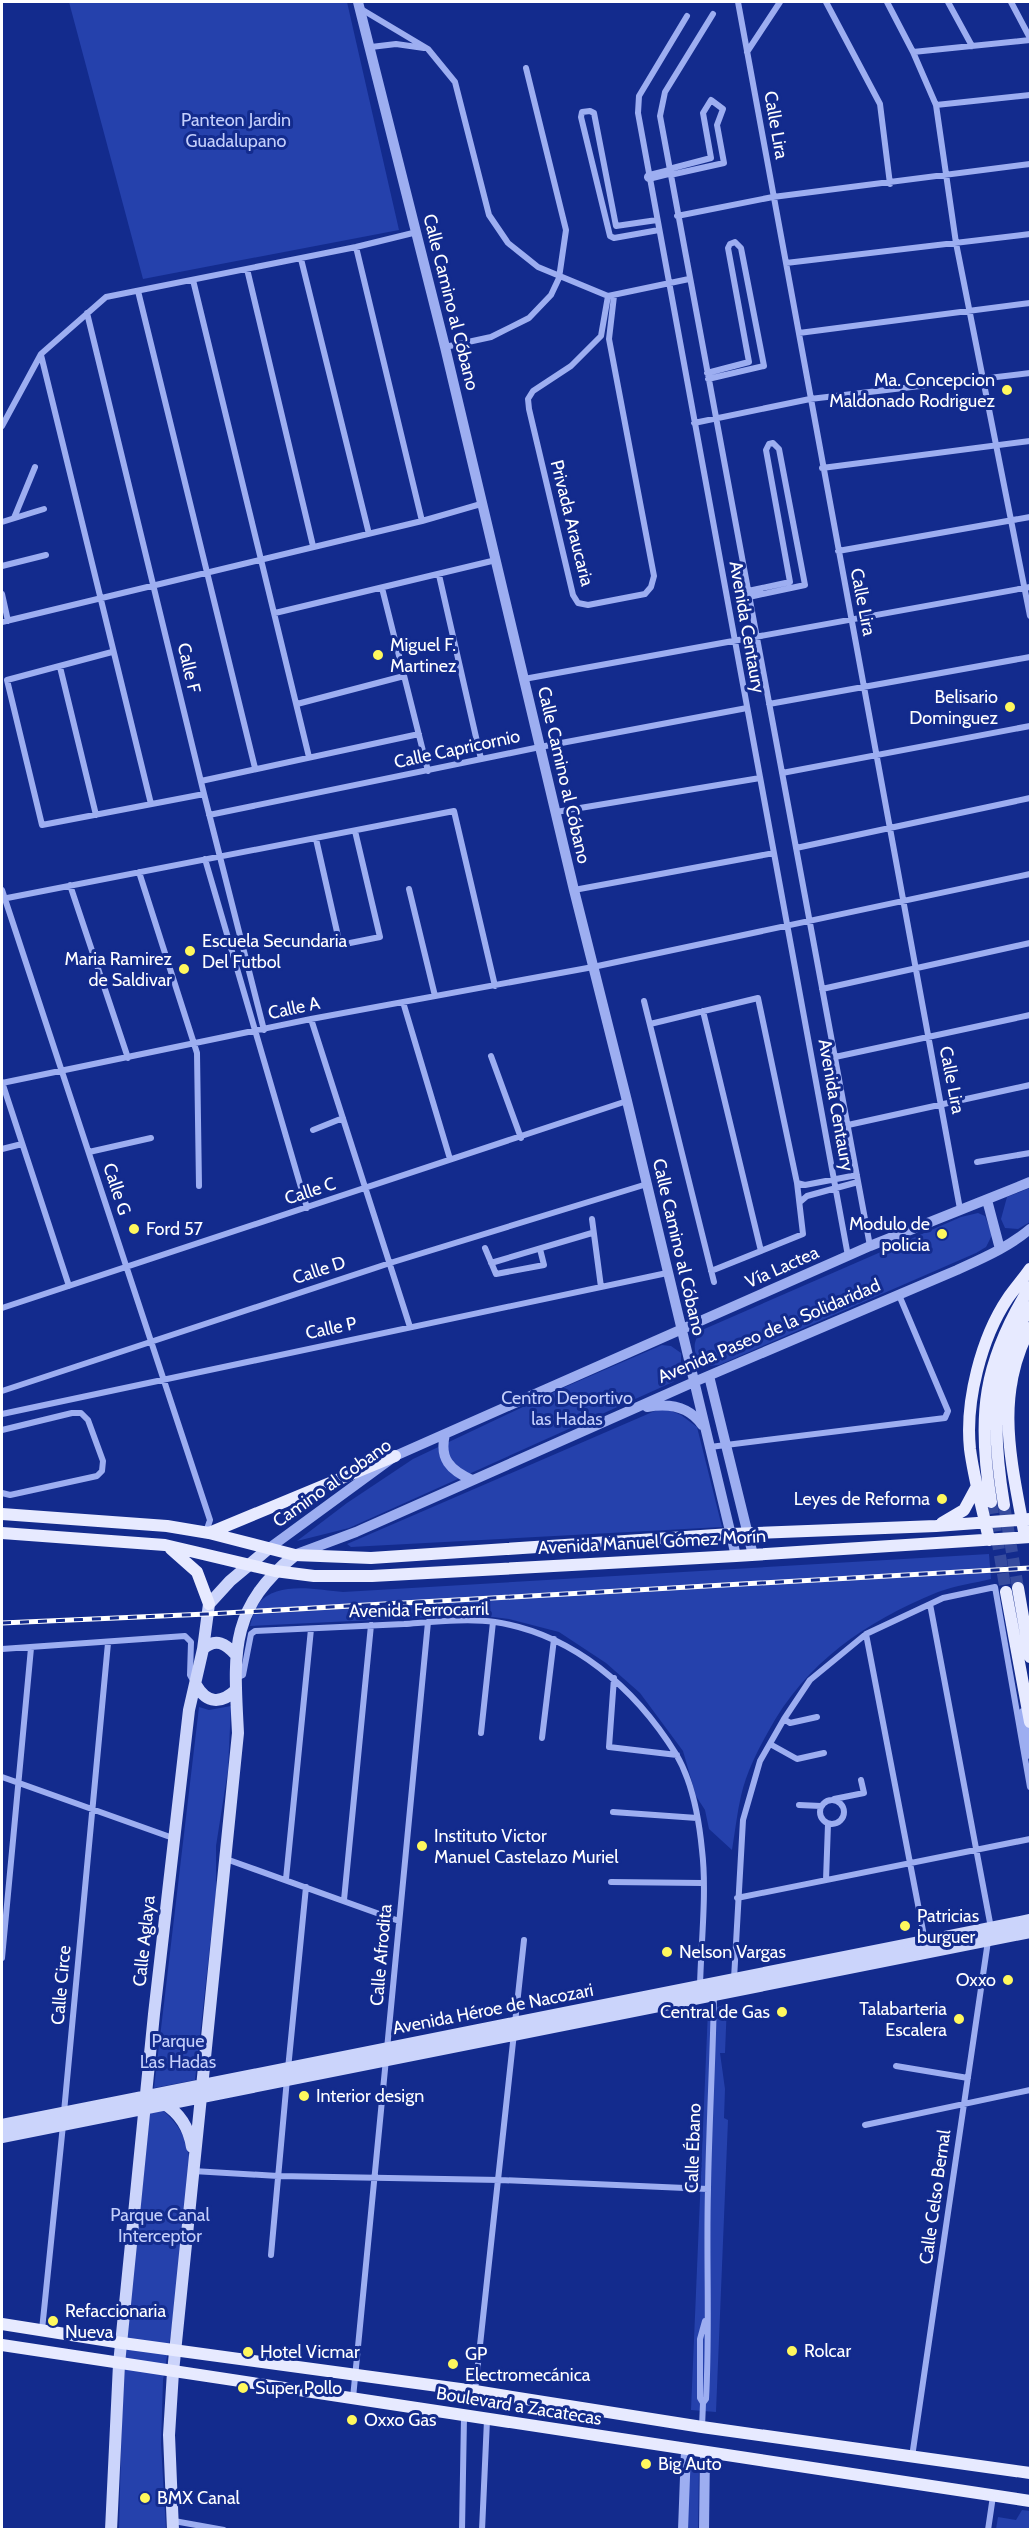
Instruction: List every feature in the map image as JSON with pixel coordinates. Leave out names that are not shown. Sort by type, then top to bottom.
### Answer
[{"type":"main road","points":[[989,1540],[970,1449],[969,1417],[973,1389],[989,1337],[1002,1309],[1030,1269]]},
{"type":"main road","points":[[1030,1287],[1002,1338],[987,1387],[984,1439],[998,1503],[995,1431],[998,1389],[1009,1349],[1030,1307]]},
{"type":"main road","points":[[1028,1537],[1026,1519],[1009,1450],[1008,1405],[1012,1378],[1022,1343],[1030,1328]]},
{"type":"main road","points":[[208,1532],[395,1456]]},
{"type":"main road","points":[[936,1526],[964,1510],[977,1486]]},
{"type":"main road","points":[[2,1514],[167,1526],[208,1532],[295,1555]]},
{"type":"main road","name":"Avenida Manuel Gómez Morín","points":[[295,1555],[371,1558],[731,1534],[936,1526],[1026,1519]]},
{"type":"main road","points":[[2,1533],[165,1545],[275,1571]]},
{"type":"main road","name":"Avenida Manuel Gómez Morín","points":[[275,1571],[314,1576],[372,1576],[1028,1537]]},
{"type":"main road","points":[[165,1545],[197,1572],[209,1604],[230,1581],[268,1549]]},
{"type":"main road","points":[[174,2525],[168,2435],[172,2372],[238,1733],[236,1656],[238,1634],[247,1611],[260,1588],[275,1571],[295,1555]]},
{"type":"main road","points":[[1006,1589],[1030,1657]]},
{"type":"main road","points":[[1006,1589],[1030,1722]]},
{"type":"main road","name":"Calle Aglaya","points":[[111,2529],[119,2364],[173,1838],[189,1710],[203,1649],[209,1604]]},
{"type":"main road","points":[[203,1649],[210,1643],[218,1642],[227,1646],[236,1656]]},
{"type":"main road","points":[[196,1685],[207,1699],[216,1701],[226,1699],[236,1684]]},
{"type":"main road","name":"Avenida Héroe de Nacozari","points":[[387,2055],[515,2023],[700,1986],[714,1990],[734,1980],[1030,1920]]},
{"type":"main road","name":"Avenida Héroe de Nacozari","points":[[2,2125],[64,2118],[387,2055],[514,2037],[714,1990],[1030,1932]]},
{"type":"main road","name":"Avenida Héroe de Nacozari","points":[[146,2103],[165,2104],[201,2092]]},
{"type":"main road","points":[[165,2104],[179,2115],[190,2135],[194,2167]]},
{"type":"main road","name":"Avenida Héroe de Nacozari","points":[[2,2137],[64,2118]]},
{"type":"main road","name":"Boulevard a Zacatecas","points":[[2,2324],[174,2351],[476,2391],[912,2458],[1030,2473]]},
{"type":"main road","name":"Boulevard a Zacatecas","points":[[2,2345],[464,2417],[1030,2501]]},
{"type":"street","name":"Calle Lira","points":[[738,2],[960,1209]]},
{"type":"street","points":[[747,52],[780,2]]},
{"type":"street","points":[[826,2],[880,104],[890,184]]},
{"type":"street","points":[[887,2],[914,52],[936,105],[956,243],[1011,521],[1028,588],[1030,616]]},
{"type":"street","points":[[948,2],[972,46]]},
{"type":"street","points":[[914,52],[1030,39],[1011,2]]},
{"type":"street","points":[[360,5],[428,48],[455,82],[489,215],[508,243],[538,267],[559,278],[611,296],[689,279]]},
{"type":"street","name":"Calle Camino al Cóbano","points":[[360,5],[445,347],[736,1556]]},
{"type":"street","name":"Avenida Centaury","points":[[713,14],[665,92],[660,116],[870,1246]]},
{"type":"street","name":"Avenida Centaury","points":[[687,16],[639,96],[638,113],[848,1256]]},
{"type":"street","points":[[371,47],[396,44],[428,48]]},
{"type":"street","points":[[445,347],[491,337],[529,318],[551,295],[559,278],[566,230],[526,68]]},
{"type":"street","points":[[936,105],[1030,95]]},
{"type":"street","points":[[649,177],[711,158],[703,113],[711,100],[723,109],[717,124],[724,163],[669,172]]},
{"type":"street","points":[[657,220],[619,227],[614,224],[594,113],[592,111],[582,112],[581,117],[610,236],[614,238],[659,230]]},
{"type":"street","points":[[677,216],[773,197],[890,184],[1030,164]]},
{"type":"street","points":[[2,426],[41,354],[106,297],[301,259],[417,232]]},
{"type":"street","points":[[786,263],[1030,234]]},
{"type":"street","points":[[735,242],[741,248],[764,366],[707,376],[749,363],[728,248],[735,242]]},
{"type":"street","points":[[356,247],[422,521]]},
{"type":"street","points":[[301,259],[369,534]]},
{"type":"street","points":[[247,269],[313,546]]},
{"type":"street","points":[[193,280],[309,757]]},
{"type":"street","points":[[138,291],[255,768]]},
{"type":"street","points":[[609,339],[602,336],[611,296]]},
{"type":"street","name":"Privada Araucaria","points":[[602,336],[571,366],[533,391],[528,399],[573,595],[579,603],[588,604],[645,594],[651,587],[654,576],[609,339],[611,296]]},
{"type":"street","points":[[799,333],[1030,303]]},
{"type":"street","name":"Calle F","points":[[87,313],[219,857],[264,1030]]},
{"type":"street","points":[[41,354],[99,599],[151,804]]},
{"type":"street","points":[[694,423],[810,399],[1030,373]]},
{"type":"street","points":[[822,468],[1030,441]]},
{"type":"street","points":[[769,444],[773,444],[779,449],[804,585],[748,594],[790,582],[766,450],[769,444]]},
{"type":"street","points":[[14,518],[35,467]]},
{"type":"street","points":[[2,594],[5,622],[422,521],[482,504]]},
{"type":"street","points":[[2,522],[44,509]]},
{"type":"street","points":[[838,550],[1030,517]]},
{"type":"street","points":[[2,566],[46,555]]},
{"type":"street","points":[[275,613],[439,576],[496,560]]},
{"type":"street","points":[[439,576],[481,759]]},
{"type":"street","points":[[382,588],[428,771]]},
{"type":"street","points":[[524,679],[1028,588]]},
{"type":"street","points":[[112,652],[7,680],[42,825],[204,794]]},
{"type":"street","points":[[769,704],[1030,657]]},
{"type":"street","points":[[60,666],[96,815]]},
{"type":"street","points":[[297,704],[404,676]]},
{"type":"street","name":"Calle Capricornio","points":[[209,815],[540,747],[747,708]]},
{"type":"street","points":[[782,772],[1030,726]]},
{"type":"street","points":[[201,781],[419,734]]},
{"type":"street","points":[[556,812],[760,778]]},
{"type":"street","points":[[796,848],[1030,798]]},
{"type":"street","points":[[3,899],[454,811],[495,986]]},
{"type":"street","points":[[316,839],[340,945],[380,937],[354,831]]},
{"type":"street","points":[[574,890],[774,853]]},
{"type":"street","points":[[205,859],[307,1208]]},
{"type":"street","points":[[139,872],[197,1053],[199,1186]]},
{"type":"street","name":"Calle A","points":[[2,1083],[311,1019],[593,967],[904,903],[1030,874]]},
{"type":"street","points":[[70,885],[128,1058]]},
{"type":"street","points":[[409,889],[435,996]]},
{"type":"street","name":"Calle G","points":[[2,890],[3,899],[210,1520],[208,1532]]},
{"type":"street","points":[[822,989],[1030,943]]},
{"type":"street","points":[[650,1024],[758,998],[797,1183],[803,1234],[711,1271]]},
{"type":"street","points":[[644,1001],[714,1282]]},
{"type":"street","points":[[403,1002],[450,1160]]},
{"type":"street","points":[[703,1011],[761,1251]]},
{"type":"street","points":[[835,1057],[1030,1015]]},
{"type":"street","points":[[311,1019],[410,1327]]},
{"type":"street","points":[[491,1056],[521,1138]]},
{"type":"street","points":[[2,1083],[69,1286]]},
{"type":"street","points":[[848,1125],[1030,1085]]},
{"type":"street","name":"Calle C","points":[[2,1308],[627,1101]]},
{"type":"street","points":[[313,1130],[343,1118]]},
{"type":"street","points":[[89,1152],[151,1138]]},
{"type":"street","points":[[2,1149],[22,1144]]},
{"type":"street","points":[[977,1162],[1030,1153]]},
{"type":"street","points":[[797,1183],[805,1185],[858,1178]]},
{"type":"street","points":[[800,1202],[807,1196],[836,1188],[858,1178]]},
{"type":"street","name":"Vía Lactea","points":[[681,1331],[870,1246],[1030,1182]]},
{"type":"street","name":"Calle D","points":[[2,1391],[390,1263],[647,1184]]},
{"type":"street","points":[[987,1200],[1000,1249]]},
{"type":"street","points":[[592,1219],[592,1233],[601,1287]]},
{"type":"street","name":"Avenida Paseo de la Solidaridad","points":[[295,1555],[356,1532],[694,1382],[899,1295],[1000,1249],[1020,1238],[1030,1228]]},
{"type":"street","points":[[491,1263],[592,1233]]},
{"type":"street","points":[[485,1248],[496,1274],[544,1265],[540,1249]]},
{"type":"street","name":"Calle P","points":[[2,1414],[163,1378],[668,1273]]},
{"type":"street","points":[[710,1447],[945,1418],[948,1411],[899,1295]]},
{"type":"street","name":"Camino al Cobano","points":[[268,1549],[395,1456],[681,1331]]},
{"type":"street","points":[[709,1376],[753,1555]]},
{"type":"street","points":[[629,1411],[658,1405],[679,1407],[695,1416],[706,1431]]},
{"type":"street","points":[[2,1430],[72,1413],[81,1413],[88,1419],[104,1461],[102,1471],[97,1476],[10,1495],[2,1493]]},
{"type":"street","points":[[445,1434],[443,1452],[448,1464],[453,1470],[472,1480]]},
{"type":"street","points":[[734,1980],[743,1821],[760,1761],[810,1680],[866,1634],[943,1598],[1006,1589],[1030,1787]]},
{"type":"street","points":[[930,1604],[991,1928]]},
{"type":"street","name":"Avenida Ferrocarril","points":[[236,1684],[243,1675],[251,1635],[255,1631],[428,1622],[493,1622],[554,1639],[614,1678],[677,1755],[691,1793],[702,1851],[700,1986]]},
{"type":"street","name":"Calle Afrodita","points":[[353,2399],[428,1622]]},
{"type":"street","points":[[481,1733],[493,1622]]},
{"type":"street","points":[[344,1900],[371,1625]]},
{"type":"street","points":[[286,1879],[311,1629]]},
{"type":"street","points":[[866,1634],[925,1941]]},
{"type":"street","points":[[2,1649],[189,1637],[191,1642],[190,1676],[196,1685]]},
{"type":"street","points":[[542,1738],[554,1639]]},
{"type":"street","name":"Calle Circe","points":[[42,2330],[108,1642]]},
{"type":"street","points":[[2,1958],[31,1648]]},
{"type":"street","points":[[1020,1671],[1018,1684],[1030,1754]]},
{"type":"street","points":[[614,1678],[609,1747],[677,1755]]},
{"type":"street","points":[[784,1719],[790,1724],[817,1717]]},
{"type":"street","points":[[770,1744],[796,1759],[824,1753]]},
{"type":"street","points":[[2,1777],[173,1838]]},
{"type":"street","points":[[828,1824],[821,1818],[821,1806],[826,1801],[864,1793],[861,1780]]},
{"type":"street","points":[[828,1824],[838,1822],[843,1816],[843,1807],[834,1800]]},
{"type":"street","points":[[799,1805],[821,1806]]},
{"type":"street","points":[[613,1812],[697,1818]]},
{"type":"street","points":[[826,1880],[828,1824]]},
{"type":"street","points":[[737,1898],[1030,1839]]},
{"type":"street","points":[[225,1859],[399,1921]]},
{"type":"street","points":[[611,1882],[702,1883]]},
{"type":"street","points":[[271,2255],[306,1887]]},
{"type":"street","points":[[476,2391],[524,1940]]},
{"type":"street","name":"Calle Celso Bernal","points":[[912,2458],[988,1941]]},
{"type":"street","name":"Calle Ébano","points":[[702,2427],[700,2339],[706,2314],[714,1990]]},
{"type":"street","points":[[896,2066],[968,2078]]},
{"type":"street","points":[[865,2125],[964,2102],[1030,2090]]},
{"type":"street","points":[[194,2167],[278,2176],[500,2180],[708,2189]]},
{"type":"street","points":[[462,2529],[464,2417]]},
{"type":"street","points":[[482,2529],[487,2420]]},
{"type":"street","points":[[683,2529],[686,2450]]},
{"type":"street","points":[[704,2529],[705,2452]]},
{"type":"street","points":[[988,2529],[993,2496]]},
{"type":"street","points":[[174,2525],[224,2529]]},
{"type":"green space","name":"Panteon Jardin Guadalupano","points":[[69,2],[347,2],[399,230],[143,279]]},
{"type":"green space","points":[[1030,1188],[1030,1222],[1018,1229],[1005,1228],[1001,1219],[1007,1197]]},
{"type":"green space","points":[[978,1213],[985,1216],[992,1235],[986,1247],[976,1253],[719,1365],[708,1366],[698,1361],[695,1345],[702,1330],[961,1217]]},
{"type":"green space","name":"Centro Deportivo las Hadas","points":[[662,1345],[671,1346],[681,1353],[681,1372],[673,1382],[349,1528],[297,1541],[347,1503],[413,1459],[565,1387]]},
{"type":"green space","points":[[657,1410],[669,1410],[681,1415],[697,1427],[722,1527],[351,1547],[347,1544]]},
{"type":"green space","points":[[989,1554],[991,1579],[938,1592],[886,1617],[840,1647],[800,1685],[768,1732],[749,1771],[743,1787],[732,1850],[709,1829],[705,1810],[696,1796],[683,1751],[640,1693],[606,1663],[559,1632],[509,1619],[476,1615],[250,1626],[258,1604],[266,1597],[287,1589],[343,1592]]},
{"type":"green space","name":"Parque Las Hadas","points":[[231,1706],[228,1770],[216,1846],[216,1892],[195,2080],[154,2088],[199,1707],[209,1710]]},
{"type":"green space","points":[[727,2004],[725,2053],[720,2053],[725,2089],[724,2118],[728,2120],[716,2412],[691,2410],[708,2010]]},
{"type":"green space","name":"Parque Canal Interceptor","points":[[161,2108],[182,2133],[191,2164],[171,2333],[163,2380],[161,2444],[166,2529],[119,2530],[123,2374],[150,2111]]},
{"type":"green space","points":[[689,2467],[699,2468],[698,2529],[686,2530]]},
{"type":"green space","points":[[1022,2510],[1030,2511],[1030,2529],[996,2529],[998,2517],[1016,2520]]},
{"type":"tunnel","points":[[991,1502],[1006,1592]]},
{"type":"tunnel","points":[[1004,1505],[1018,1588]]},
{"type":"railway","points":[[2,1623],[207,1614],[1030,1568]]},
{"type":"place","name":"Ma. Concepcion Maldonado Rodriguez","points":[[1007,390]]},
{"type":"place","name":"Miguel F. Martinez","points":[[378,655]]},
{"type":"place","name":"Belisario Dominguez","points":[[1010,707]]},
{"type":"place","name":"Escuela Secundaria Del Futbol","points":[[190,951]]},
{"type":"place","name":"Maria Ramirez de Saldivar","points":[[184,969]]},
{"type":"place","name":"Ford 57","points":[[134,1229]]},
{"type":"place","name":"Modulo de policia","points":[[942,1234]]},
{"type":"place","name":"Leyes de Reforma","points":[[942,1499]]},
{"type":"place","name":"Instituto Victor Manuel Castelazo Muriel","points":[[422,1846]]},
{"type":"place","name":"Patricias burguer","points":[[905,1926]]},
{"type":"place","name":"Nelson Vargas","points":[[667,1952]]},
{"type":"place","name":"Oxxo","points":[[1008,1980]]},
{"type":"place","name":"Central de Gas","points":[[782,2012]]},
{"type":"place","name":"Talabarteria Escalera","points":[[959,2019]]},
{"type":"place","name":"Interior design","points":[[304,2096]]},
{"type":"place","name":"Refaccionaria Nueva","points":[[53,2321]]},
{"type":"place","name":"Rolcar","points":[[792,2351]]},
{"type":"place","name":"Hotel Vicmar","points":[[248,2352]]},
{"type":"place","name":"GP Electromecánica","points":[[453,2364]]},
{"type":"place","name":"Super Pollo","points":[[243,2388]]},
{"type":"place","name":"Oxxo Gas","points":[[352,2420]]},
{"type":"place","name":"Big Auto","points":[[646,2464]]},
{"type":"place","name":"BMX Canal","points":[[145,2498]]}]
